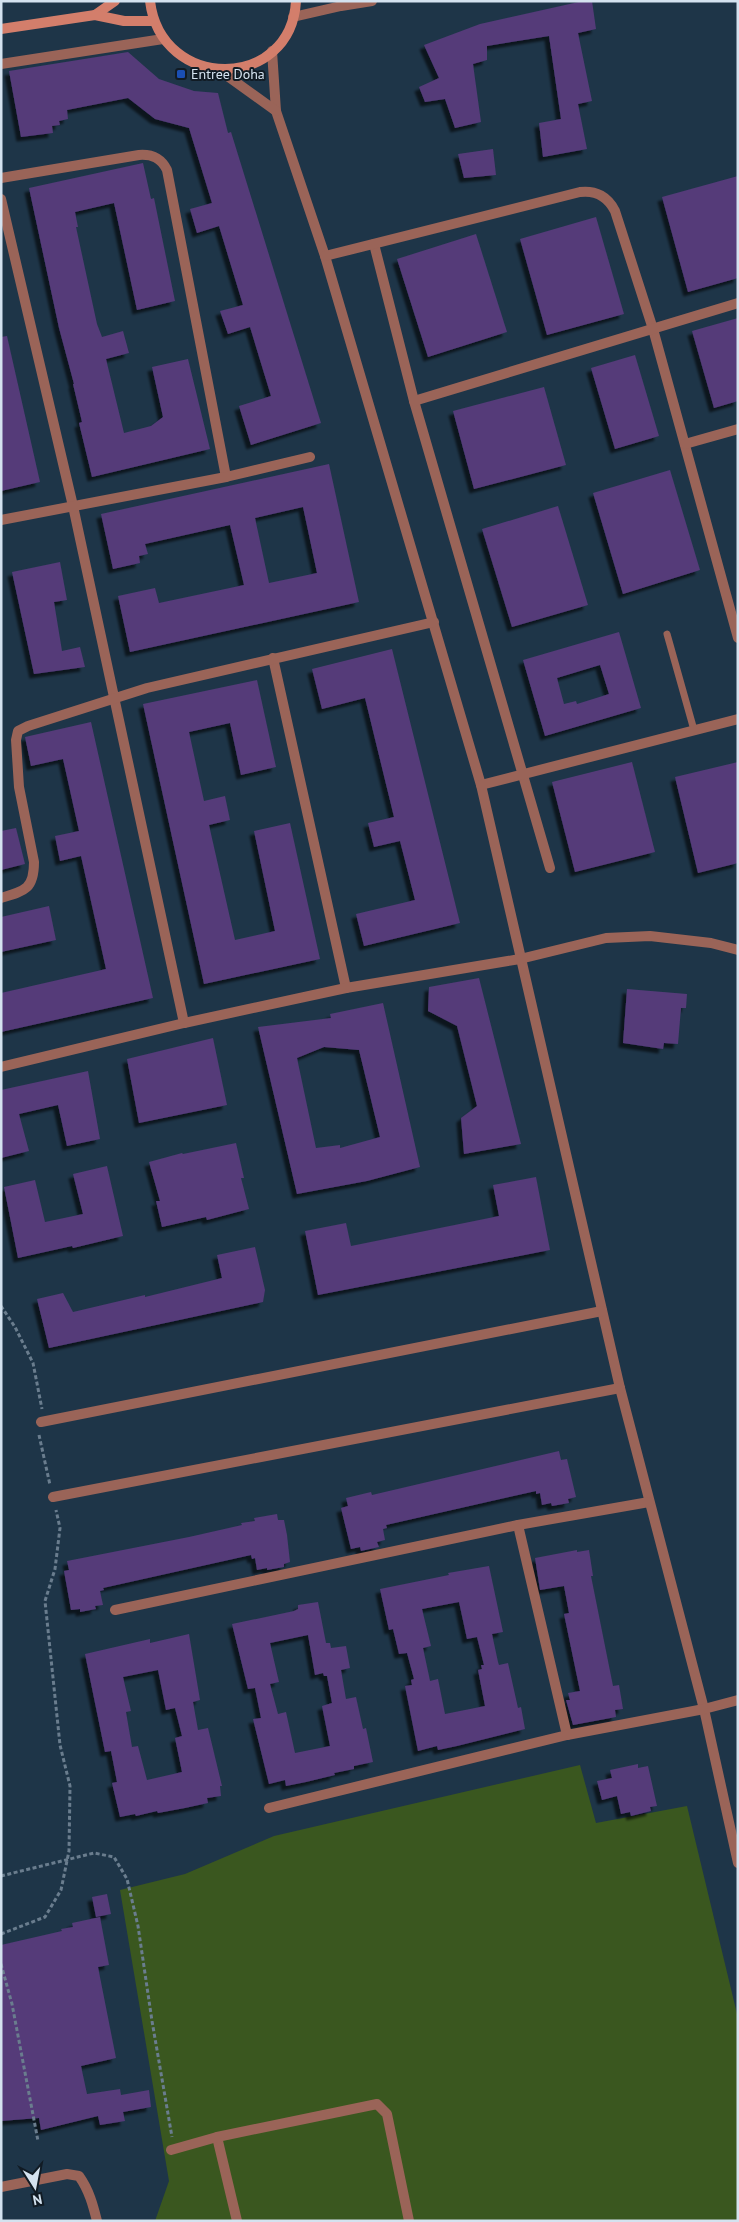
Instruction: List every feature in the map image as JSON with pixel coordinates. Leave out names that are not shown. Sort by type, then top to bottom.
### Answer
[{"type":"main road","points":[[95,15],[116,1]]},
{"type":"main road","points":[[150,1],[154,21],[162,39],[178,55],[197,66],[219,70],[238,69],[256,62],[272,51],[284,38],[295,9],[304,1]]},
{"type":"main road","points":[[1,29],[95,15],[124,21],[154,21]]},
{"type":"street","points":[[295,9],[341,6],[372,1]]},
{"type":"street","points":[[1,64],[162,39]]},
{"type":"street","points":[[272,51],[276,110],[325,256],[481,785],[620,1388],[704,1710],[738,1863]]},
{"type":"street","points":[[219,70],[276,110]]},
{"type":"street","points":[[1,178],[139,155],[152,156],[164,164],[167,170],[188,268],[226,477]]},
{"type":"street","points":[[325,256],[580,192],[595,192],[610,202],[615,211],[653,329],[738,638]]},
{"type":"street","points":[[1,199],[73,506],[184,1023]]},
{"type":"street","points":[[374,244],[414,401],[550,868]]},
{"type":"street","points":[[414,401],[738,303]]},
{"type":"street","points":[[685,444],[738,429]]},
{"type":"street","points":[[1,520],[226,477],[310,457]]},
{"type":"street","points":[[1,898],[21,892],[29,886],[34,871],[34,862],[19,787],[16,740],[18,732],[28,726],[148,688],[434,622]]},
{"type":"street","points":[[273,658],[346,988]]},
{"type":"street","points":[[481,785],[738,719]]},
{"type":"street","points":[[1,1067],[184,1023],[346,988],[520,959],[606,938],[650,936],[711,943],[738,950]]},
{"type":"street","points":[[41,1422],[602,1311]]},
{"type":"street","points":[[53,1498],[620,1388]]},
{"type":"street","points":[[115,1610],[518,1525],[649,1502]]},
{"type":"street","points":[[518,1525],[567,1735]]},
{"type":"street","points":[[269,1808],[567,1735],[704,1710],[738,1700]]},
{"type":"street","points":[[171,2150],[217,2138],[377,2104],[387,2114],[409,2221]]},
{"type":"street","points":[[217,2138],[237,2221]]},
{"type":"street","points":[[1,2187],[68,2174],[79,2176],[90,2194],[98,2221]]},
{"type":"lane","points":[[667,634],[694,730]]},
{"type":"path","points":[[1,1306],[15,1326],[33,1363],[42,1409],[39,1438],[60,1528],[54,1569],[45,1601],[60,1744],[70,1786],[68,1860],[61,1890],[44,1917],[1,1934]]},
{"type":"path","points":[[1,1876],[94,1854],[114,1858],[127,1879],[138,1926],[172,2138]]},
{"type":"path","points":[[1,1964],[12,2004],[38,2141]]},
{"type":"green space","points":[[580,1765],[596,1823],[687,1806],[738,2018],[738,2221],[155,2221],[169,2181],[120,1890],[185,1874],[274,1836]]},
{"type":"building","points":[[583,1],[592,1],[596,29],[578,33],[592,101],[578,104],[587,149],[543,157],[539,123],[561,119],[549,36],[487,46],[487,60],[473,64],[481,122],[455,128],[445,99],[425,102],[419,87],[439,78],[424,45],[480,24]]},
{"type":"building","points":[[128,52],[159,79],[194,91],[218,93],[228,133],[231,132],[321,423],[251,445],[239,406],[271,396],[250,327],[228,334],[220,311],[243,305],[219,226],[197,233],[190,209],[212,203],[189,128],[155,119],[128,98],[67,110],[68,119],[59,121],[60,125],[52,126],[53,133],[21,137],[9,71]]},
{"type":"building","points":[[493,149],[496,175],[464,178],[458,154]]},
{"type":"building","points":[[143,163],[151,199],[154,198],[175,301],[137,310],[114,203],[75,212],[78,227],[76,227],[97,324],[102,337],[123,331],[129,353],[106,359],[124,433],[151,426],[163,417],[152,367],[188,359],[210,449],[92,477],[79,423],[82,422],[74,384],[59,328],[29,188]]},
{"type":"building","points":[[738,176],[738,278],[688,292],[662,197]]},
{"type":"building","points":[[596,217],[624,314],[547,335],[520,239]]},
{"type":"building","points":[[476,234],[507,332],[428,357],[397,259]]},
{"type":"building","points":[[738,318],[738,401],[714,408],[692,331]]},
{"type":"building","points":[[7,336],[40,482],[1,491],[1,337]]},
{"type":"building","points":[[635,355],[659,436],[615,449],[591,368]]},
{"type":"building","points":[[544,387],[566,465],[474,489],[453,411]]},
{"type":"building","points":[[329,464],[359,602],[130,652],[118,596],[155,588],[159,603],[244,585],[230,525],[145,544],[148,554],[139,556],[140,563],[113,569],[101,514]],"holes":[[[303,507],[317,573],[269,583],[255,518]]]},
{"type":"building","points":[[670,470],[700,570],[623,594],[593,493]]},
{"type":"building","points":[[558,506],[588,605],[512,627],[482,529]]},
{"type":"building","points":[[60,562],[67,600],[54,602],[62,651],[80,647],[85,667],[34,674],[12,572]]},
{"type":"building","points":[[619,632],[641,708],[545,736],[523,660]],"holes":[[[600,665],[609,694],[577,704],[576,701],[564,704],[557,678]]]},
{"type":"building","points":[[392,649],[460,923],[364,946],[356,914],[415,900],[400,841],[374,847],[368,823],[394,817],[365,698],[322,709],[312,669]]},
{"type":"building","points":[[257,680],[276,767],[241,775],[230,723],[189,732],[204,801],[225,796],[230,820],[209,825],[235,940],[275,931],[254,831],[290,823],[320,959],[204,984],[143,704]]},
{"type":"building","points":[[91,722],[153,998],[1,1032],[1,993],[106,969],[81,856],[60,861],[55,836],[79,831],[63,759],[31,766],[25,737]]},
{"type":"building","points":[[632,762],[655,852],[575,872],[552,782]]},
{"type":"building","points":[[738,762],[738,863],[698,873],[675,777]]},
{"type":"building","points":[[16,828],[25,864],[1,870],[1,831]]},
{"type":"building","points":[[49,906],[56,940],[1,952],[1,917]]},
{"type":"building","points":[[479,978],[521,1144],[464,1154],[461,1118],[477,1106],[457,1026],[428,1011],[429,987]]},
{"type":"building","points":[[627,989],[687,994],[686,1008],[681,1008],[678,1044],[664,1043],[663,1049],[623,1043]]},
{"type":"building","points":[[383,1003],[420,1167],[367,1181],[297,1194],[258,1027],[331,1018],[330,1014]],"holes":[[[324,1047],[359,1050],[380,1137],[340,1148],[340,1145],[316,1148],[297,1058]]]},
{"type":"building","points":[[213,1038],[227,1105],[139,1123],[127,1059]]},
{"type":"building","points":[[88,1071],[100,1139],[67,1146],[58,1105],[19,1114],[29,1151],[1,1158],[1,1090]]},
{"type":"building","points":[[236,1143],[244,1178],[241,1178],[249,1209],[207,1220],[206,1217],[162,1227],[156,1201],[160,1201],[149,1162],[182,1153]]},
{"type":"building","points":[[107,1166],[123,1236],[18,1258],[4,1187],[35,1180],[45,1222],[83,1214],[73,1174]]},
{"type":"building","points":[[536,1177],[550,1250],[318,1295],[305,1231],[346,1223],[351,1246],[499,1216],[493,1185]]},
{"type":"building","points":[[255,1247],[265,1290],[263,1302],[49,1348],[37,1299],[63,1293],[73,1312],[145,1295],[145,1297],[222,1278],[217,1255]]},
{"type":"building","points":[[559,1451],[561,1460],[567,1459],[576,1497],[568,1499],[569,1503],[552,1506],[551,1503],[542,1505],[540,1493],[536,1494],[536,1491],[386,1525],[387,1528],[383,1529],[385,1540],[377,1542],[379,1547],[361,1551],[360,1547],[351,1549],[341,1508],[348,1506],[346,1498],[371,1492],[372,1495]]},
{"type":"building","points":[[277,1514],[278,1520],[284,1520],[287,1535],[290,1562],[284,1564],[284,1567],[257,1570],[255,1558],[252,1559],[251,1555],[103,1588],[104,1590],[100,1591],[103,1605],[95,1606],[96,1609],[80,1612],[80,1609],[71,1610],[64,1571],[69,1570],[67,1561],[189,1537],[242,1525],[241,1523],[255,1521],[254,1518]]},
{"type":"building","points":[[577,1550],[577,1552],[589,1550],[593,1576],[591,1576],[613,1686],[619,1685],[623,1709],[615,1710],[616,1717],[573,1725],[566,1700],[570,1700],[568,1693],[580,1691],[564,1614],[569,1613],[564,1586],[540,1590],[535,1558]]},
{"type":"building","points":[[489,1566],[503,1632],[492,1634],[498,1662],[499,1665],[508,1663],[518,1708],[521,1707],[525,1729],[438,1750],[437,1746],[418,1751],[405,1686],[412,1685],[411,1680],[414,1679],[407,1653],[399,1654],[393,1629],[389,1630],[380,1589],[449,1575],[448,1573]],"holes":[[[459,1602],[467,1639],[477,1637],[484,1665],[481,1665],[482,1669],[478,1670],[485,1706],[445,1714],[438,1679],[430,1681],[423,1648],[431,1646],[422,1609]]]},
{"type":"building","points":[[318,1602],[326,1643],[330,1643],[331,1648],[346,1646],[350,1668],[341,1670],[346,1699],[356,1697],[363,1729],[366,1728],[373,1762],[354,1766],[354,1769],[334,1773],[335,1775],[286,1786],[285,1780],[269,1784],[253,1719],[261,1718],[255,1688],[248,1689],[232,1624],[294,1611],[298,1609],[298,1605]],"holes":[[[308,1635],[315,1675],[323,1673],[324,1676],[327,1676],[332,1703],[322,1706],[330,1746],[295,1753],[286,1712],[278,1714],[270,1684],[279,1682],[270,1643]]]},
{"type":"building","points":[[189,1634],[200,1700],[193,1702],[198,1730],[208,1728],[222,1786],[220,1786],[221,1796],[207,1798],[208,1803],[185,1808],[120,1817],[112,1783],[117,1782],[111,1751],[105,1752],[85,1654],[150,1639],[150,1643]],"holes":[[[158,1670],[166,1710],[175,1708],[182,1736],[175,1738],[182,1772],[147,1780],[138,1746],[132,1747],[126,1712],[131,1711],[123,1677]]]},
{"type":"building","points":[[638,1764],[638,1768],[648,1766],[657,1806],[650,1807],[651,1811],[631,1816],[630,1812],[621,1814],[617,1796],[602,1800],[597,1781],[612,1778],[610,1770]]},
{"type":"building","points":[[107,1894],[111,1914],[96,1917],[92,1897]]},
{"type":"building","points":[[100,1917],[109,1965],[98,1967],[116,2058],[81,2066],[87,2094],[120,2089],[121,2095],[149,2090],[151,2107],[123,2112],[125,2121],[100,2125],[98,2116],[41,2130],[39,2118],[1,2121],[1,1945],[62,1931],[61,1929],[73,1927],[72,1923]]},
{"type":"place","name":"Entree Doha","points":[[181,74]]}]
